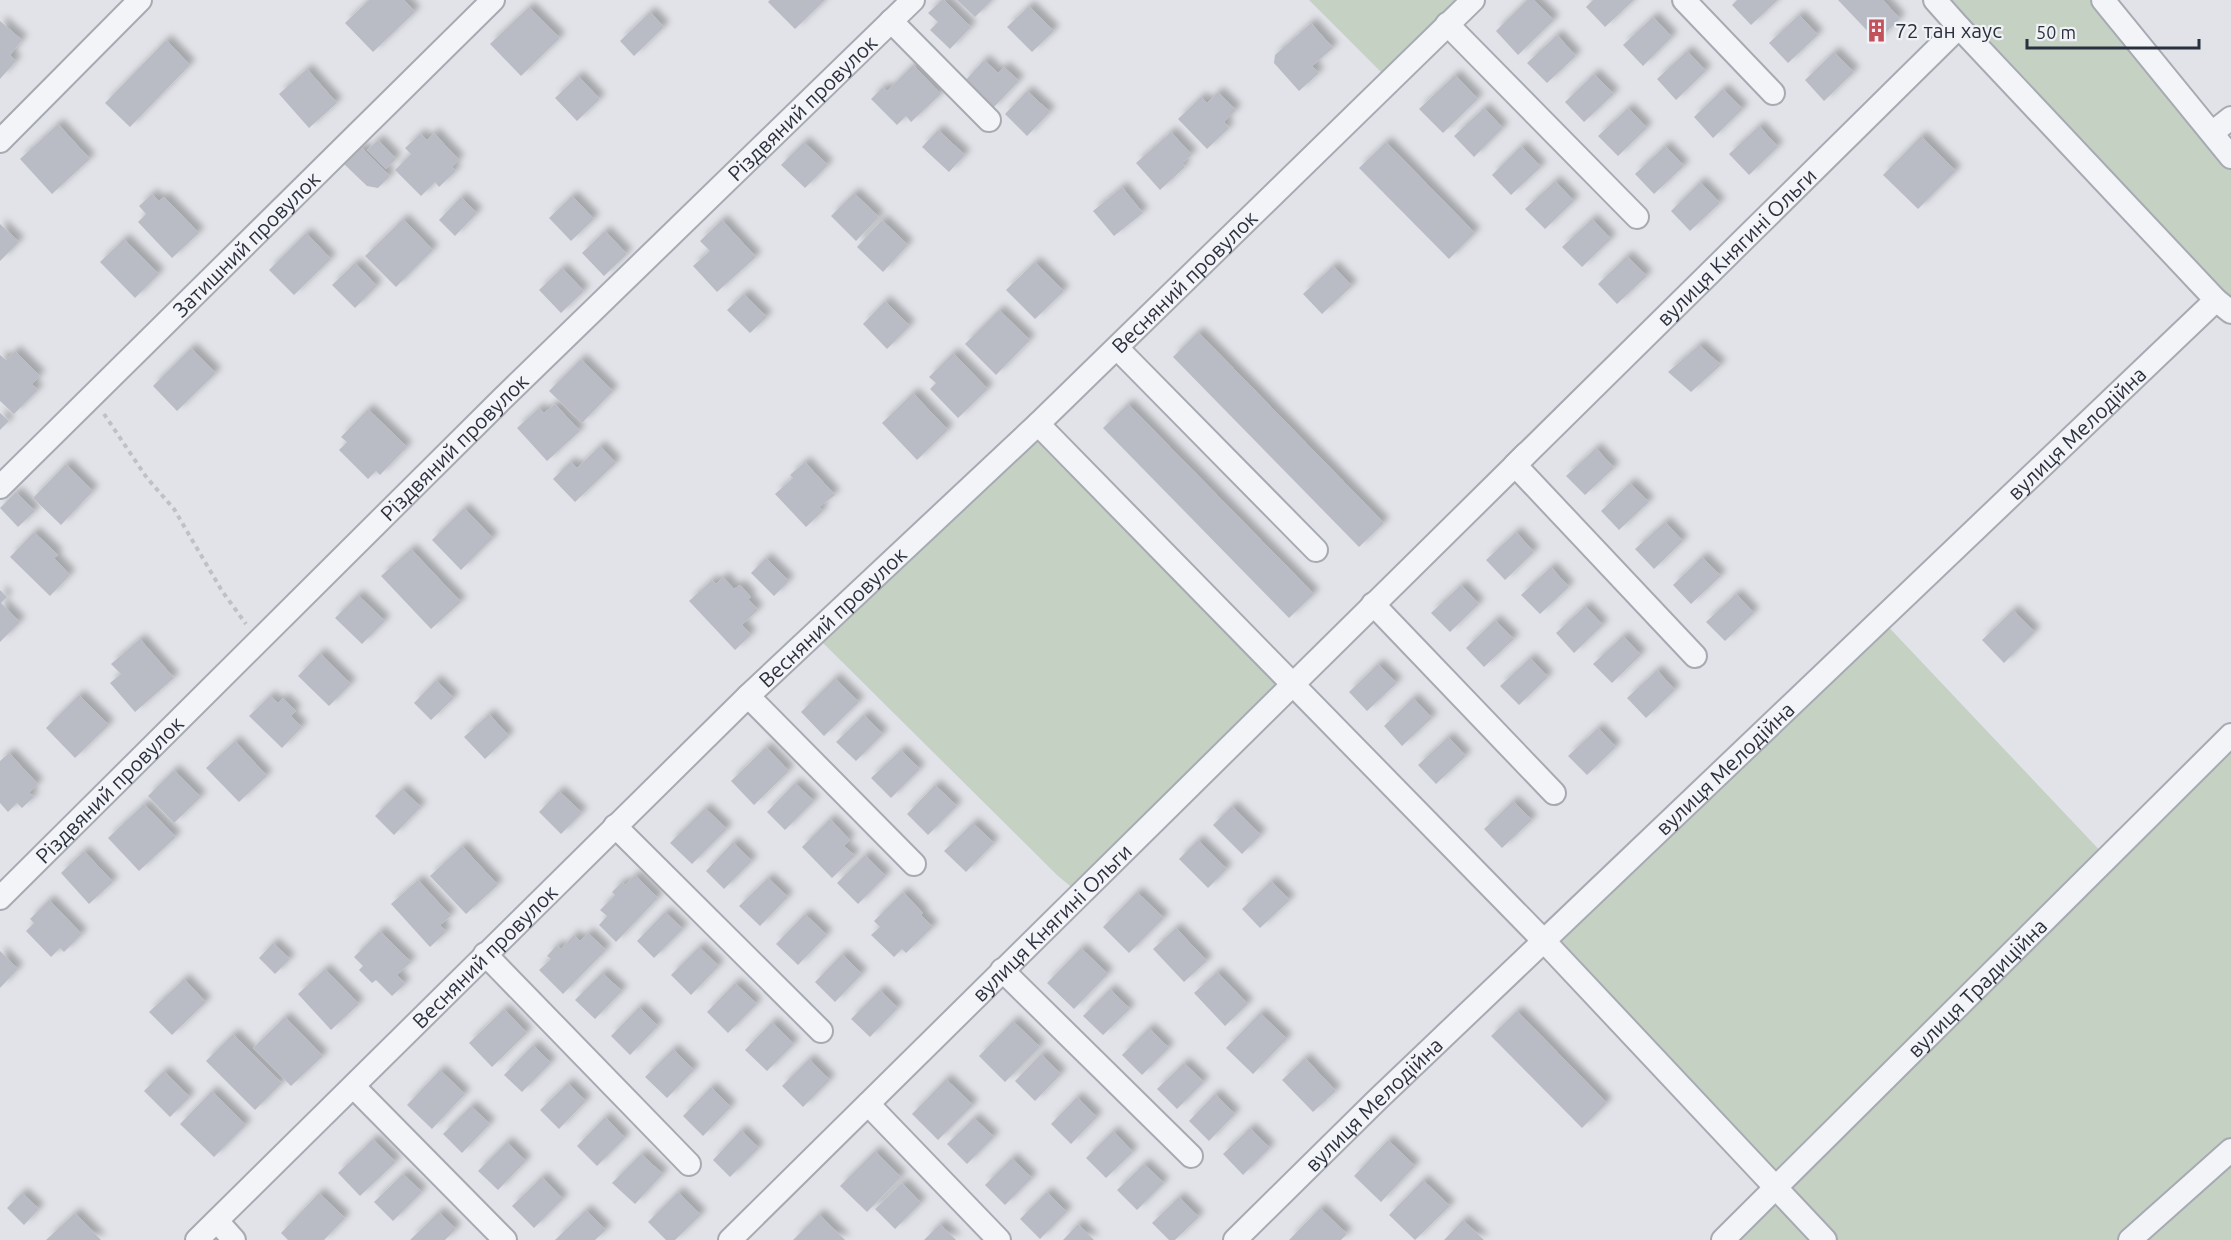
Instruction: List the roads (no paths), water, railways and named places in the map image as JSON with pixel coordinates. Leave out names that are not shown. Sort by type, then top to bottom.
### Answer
[{"type":"street","points":[[0,141],[140,0]]},
{"type":"street","name":"Затишний провулок","points":[[0,487],[493,0]]},
{"type":"street","name":"Різдвяний провулок","points":[[0,898],[511,391],[913,0]]},
{"type":"street","name":"Весняний провулок","points":[[197,1240],[748,696],[1038,424],[1473,0]]},
{"type":"street","points":[[1684,0],[1773,93]]},
{"type":"street","points":[[1935,0],[2224,306]]},
{"type":"street","points":[[2103,0],[2231,157]]},
{"type":"street","points":[[891,21],[989,120]]},
{"type":"street","points":[[1447,24],[1637,218]]},
{"type":"street","name":"вулиця Княгині Ольги","points":[[735,1239],[1002,970],[1959,27]]},
{"type":"street","points":[[2212,133],[2231,118]]},
{"type":"street","name":"вулиця Мелодійна","points":[[1235,1240],[1377,1100],[1544,941],[2224,306]]},
{"type":"street","points":[[1117,348],[1316,550]]},
{"type":"street","points":[[1038,424],[1544,941],[1825,1240]]},
{"type":"street","points":[[1515,465],[1695,656]]},
{"type":"street","points":[[1373,604],[1554,792]]},
{"type":"street","points":[[748,696],[914,864]]},
{"type":"street","name":"вулиця Традиційна","points":[[1723,1240],[2231,735]]},
{"type":"street","points":[[615,826],[821,1031]]},
{"type":"street","points":[[485,954],[689,1164]]},
{"type":"street","points":[[1002,970],[1191,1156]]},
{"type":"street","points":[[354,1087],[505,1240]]},
{"type":"street","points":[[868,1104],[999,1240]]},
{"type":"street","points":[[2130,1240],[2231,1150]]},
{"type":"street","points":[[217,1221],[234,1240]]},
{"type":"place","name":"72 тан хаус","points":[[1877,30]]}]
